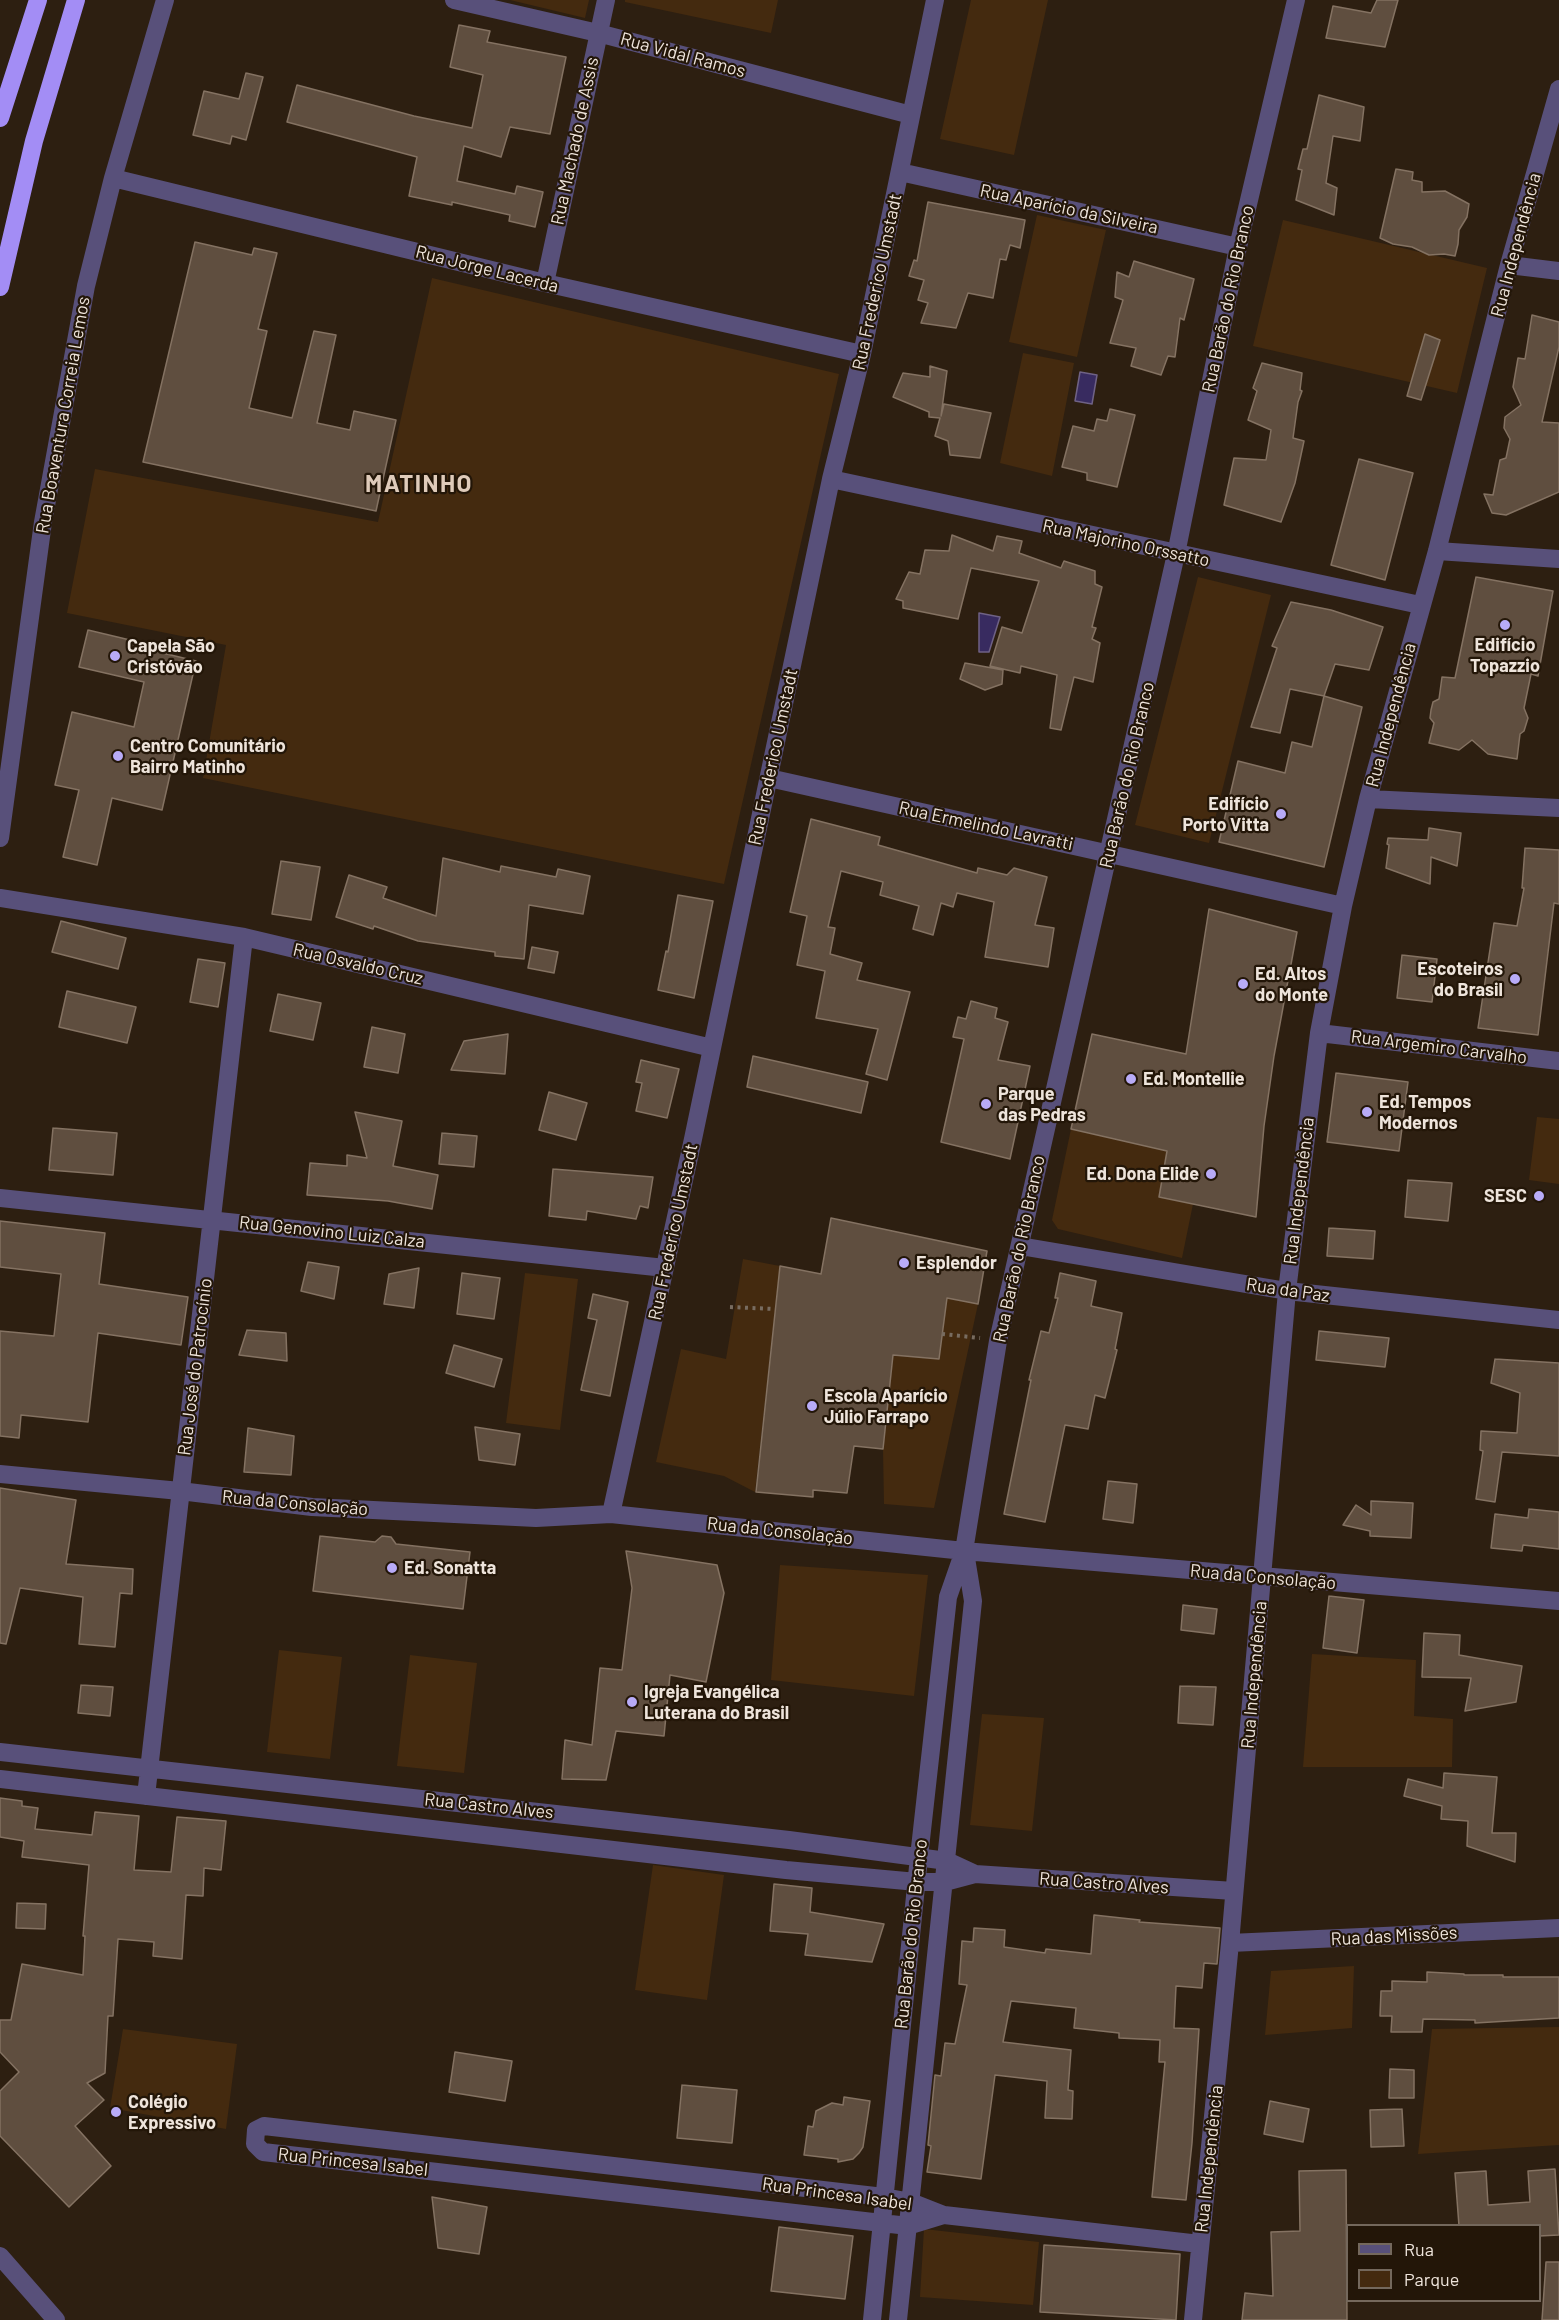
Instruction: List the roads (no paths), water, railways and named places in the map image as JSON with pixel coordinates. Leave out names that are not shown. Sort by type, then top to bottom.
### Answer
[{"type":"highway","points":[[0,118],[38,0]]},
{"type":"highway","points":[[0,287],[34,141],[76,0]]},
{"type":"street","name":"Rua Boaventura Correia Lemos","points":[[0,838],[42,522],[86,285],[113,178],[165,0]]},
{"type":"street","name":"Rua Vidal Ramos","points":[[453,0],[598,33],[911,115]]},
{"type":"street","name":"Rua Machado de Assis","points":[[545,283],[606,0]]},
{"type":"street","name":"Rua Frederico Umstadt","points":[[611,1514],[712,1048],[831,479],[862,354],[935,0]]},
{"type":"street","name":"Rua Barão do Rio Branco","points":[[872,2320],[916,1882],[948,1597],[964,1551],[998,1341],[1176,554],[1238,247],[1296,0]]},
{"type":"street","name":"Rua Independência","points":[[1193,2320],[1230,1943],[1287,1291],[1318,1033],[1343,906],[1368,799],[1420,605],[1437,551],[1509,265],[1559,89]]},
{"type":"street","name":"Rua Aparício da Silveira","points":[[900,172],[1238,247]]},
{"type":"street","name":"Rua Jorge Lacerda","points":[[113,178],[545,283],[862,354]]},
{"type":"street","points":[[1509,265],[1559,271]]},
{"type":"street","name":"Rua Majorino Orssatto","points":[[831,479],[1420,605]]},
{"type":"street","points":[[1437,551],[1559,559]]},
{"type":"street","name":"Rua Ermelindo Lavratti","points":[[769,778],[1343,906]]},
{"type":"street","points":[[1368,799],[1559,808]]},
{"type":"street","name":"Rua Osvaldo Cruz","points":[[0,898],[244,937],[712,1048]]},
{"type":"street","name":"Rua José do Patrocínio","points":[[146,1796],[244,937]]},
{"type":"street","name":"Rua Argemiro Carvalho","points":[[1318,1033],[1559,1061]]},
{"type":"street","name":"Rua Genovino Luiz Calza","points":[[0,1198],[665,1268]]},
{"type":"street","name":"Rua da Paz","points":[[1020,1246],[1287,1291],[1559,1320]]},
{"type":"street","name":"Rua da Consolação","points":[[0,1474],[180,1491],[312,1507],[536,1518],[611,1514],[964,1551],[1559,1601]]},
{"type":"street","name":"Rua Barão do Rio Branco","points":[[898,2320],[973,1601],[964,1551]]},
{"type":"street","points":[[935,1725],[961,1727]]},
{"type":"street","name":"Rua Castro Alves","points":[[0,1752],[789,1840],[947,1861],[975,1874]]},
{"type":"street","points":[[39,1784],[41,1756]]},
{"type":"street","name":"Rua Castro Alves","points":[[0,1779],[786,1870],[916,1882],[945,1882],[975,1874],[1234,1891]]},
{"type":"street","points":[[291,1813],[293,1784]]},
{"type":"street","points":[[406,1826],[408,1797]]},
{"type":"street","points":[[579,1846],[582,1816]]},
{"type":"street","points":[[689,1858],[692,1829]]},
{"type":"street","points":[[786,1870],[789,1840]]},
{"type":"street","name":"Rua das Missões","points":[[1230,1943],[1559,1928]]},
{"type":"street","points":[[905,1997],[931,1999]]},
{"type":"street","points":[[895,2088],[923,2089]]},
{"type":"street","name":"Rua Princesa Isabel","points":[[944,2215],[908,2226],[881,2223],[263,2152],[255,2144],[255,2137],[256,2130],[264,2126],[468,2149],[884,2197],[911,2202],[944,2215],[1200,2244]]},
{"type":"street","points":[[402,2167],[405,2142]]},
{"type":"street","points":[[466,2175],[468,2149]]},
{"type":"street","points":[[527,2182],[529,2156]]},
{"type":"street","points":[[593,2189],[594,2164]]},
{"type":"street","points":[[647,2195],[650,2170]]},
{"type":"street","points":[[712,2203],[714,2178]]},
{"type":"street","points":[[780,2211],[781,2185]]},
{"type":"street","points":[[0,2256],[56,2320]]},
{"type":"place","name":"Edifício Topazzio","points":[[1505,625]]},
{"type":"place","name":"Capela São Cristóvão","points":[[115,656]]},
{"type":"place","name":"Centro Comunitário Bairro Matinho","points":[[118,756]]},
{"type":"place","name":"Edifício Porto Vitta","points":[[1281,814]]},
{"type":"place","name":"Escoteiros do Brasil","points":[[1515,979]]},
{"type":"place","name":"Ed. Altos do Monte","points":[[1243,984]]},
{"type":"place","name":"Ed. Montellie","points":[[1131,1079]]},
{"type":"place","name":"Parque das Pedras","points":[[986,1104]]},
{"type":"place","name":"Ed. Tempos Modernos","points":[[1367,1112]]},
{"type":"place","name":"Ed. Dona Elide","points":[[1211,1174]]},
{"type":"place","name":"SESC","points":[[1539,1196]]},
{"type":"place","name":"Esplendor","points":[[904,1263]]},
{"type":"place","name":"Escola Aparício Júlio Farrapo","points":[[812,1406]]},
{"type":"place","name":"Ed. Sonatta","points":[[392,1568]]},
{"type":"place","name":"Igreja Evangélica Luterana do Brasil","points":[[632,1702]]},
{"type":"place","name":"Colégio Expressivo","points":[[116,2112]]},
{"type":"district","name":"MATINHO","points":[[419,484]]}]
